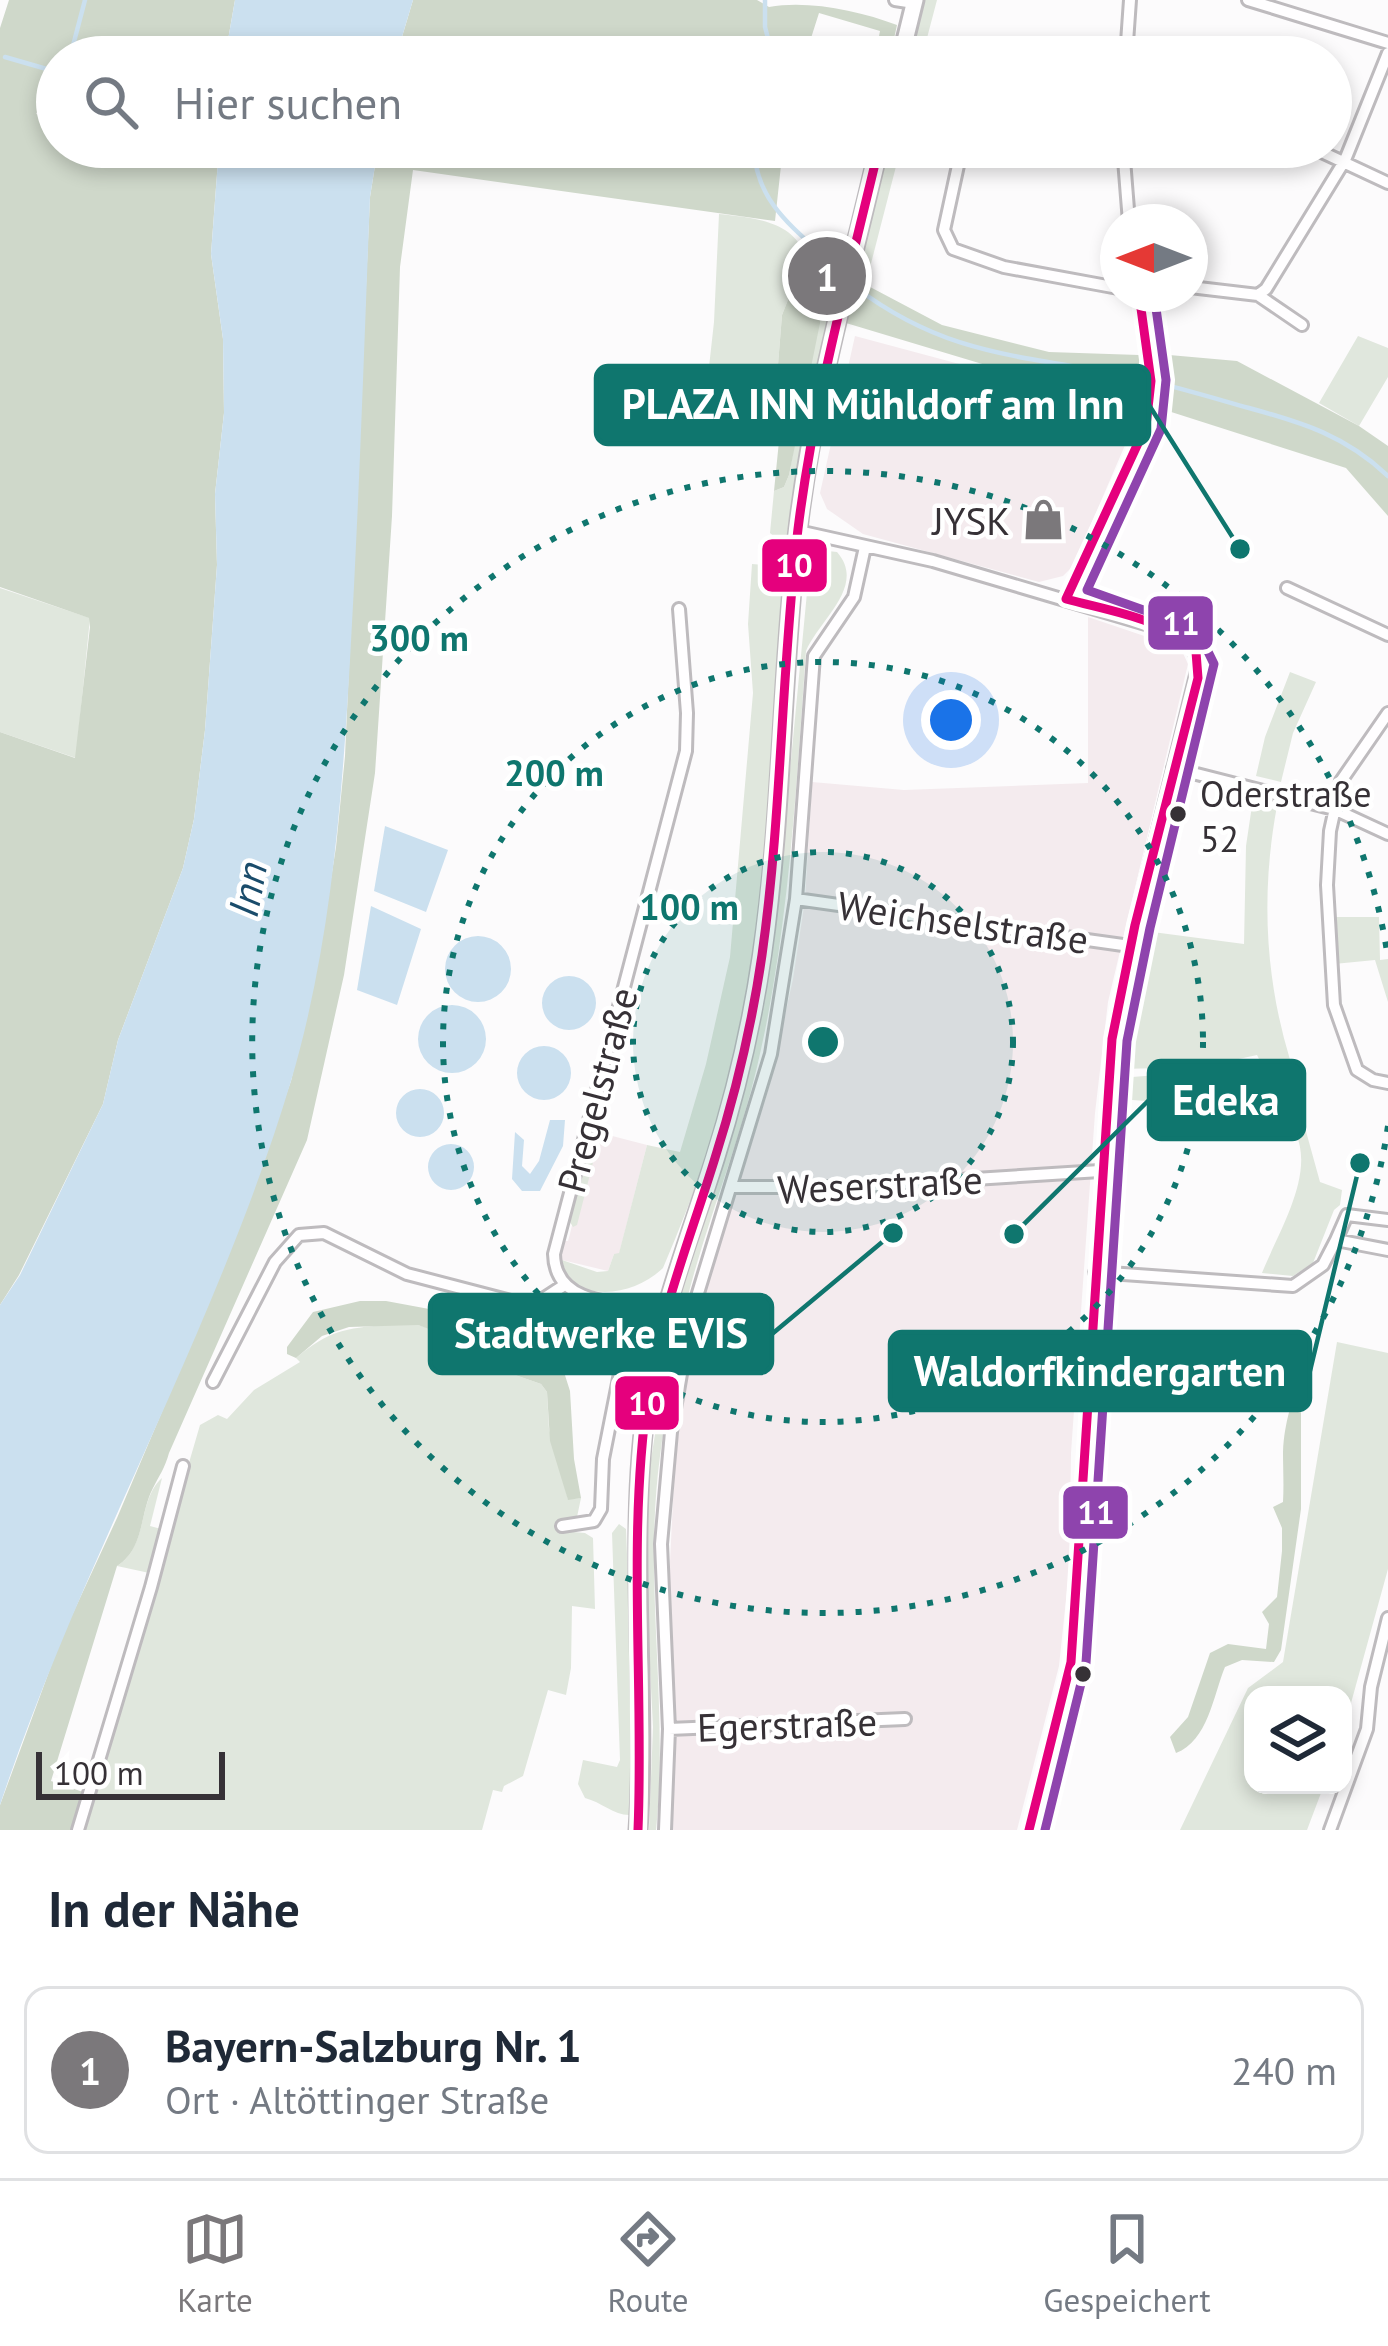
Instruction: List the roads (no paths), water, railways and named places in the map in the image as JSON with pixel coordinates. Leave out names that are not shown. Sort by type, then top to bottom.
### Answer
[{"type":"main road","points":[[906,36],[914,2]]},
{"type":"main road","points":[[638,1830],[642,1760],[639,1482],[647,1397],[664,1308],[735,1091],[759,974],[779,795],[798,531],[827,364],[874,168]]},
{"type":"street","points":[[895,0],[914,2]]},
{"type":"street","points":[[1127,36],[1130,0]]},
{"type":"street","points":[[1248,0],[1388,43]]},
{"type":"street","points":[[1352,143],[1388,56]]},
{"type":"street","points":[[1352,164],[1388,183]]},
{"type":"street","points":[[957,168],[944,230],[953,250],[1004,267],[1100,285]]},
{"type":"street","points":[[1125,168],[1128,204]]},
{"type":"street","points":[[1258,295],[1340,168]]},
{"type":"street","points":[[1208,289],[1258,295],[1302,325]]},
{"type":"street","points":[[1066,599],[1141,440],[1151,397],[1141,312]]},
{"type":"street","points":[[798,531],[933,561],[1066,599],[1179,636],[1196,652],[1198,678],[1130,946],[1112,1039],[1071,1661],[1029,1830]]},
{"type":"street","points":[[665,1830],[669,1729],[662,1544],[667,1465],[691,1316],[771,1054],[796,899],[814,656],[848,612],[865,547]]},
{"type":"street","points":[[1287,588],[1388,635]]},
{"type":"street","name":"Pregelstraße","points":[[563,1286],[554,1264],[558,1231],[686,751],[679,609]]},
{"type":"street","points":[[1388,713],[1345,772],[1334,808],[1327,912],[1334,1005],[1357,1070],[1388,1083]]},
{"type":"street","points":[[1173,769],[1334,808],[1388,834]]},
{"type":"street","name":"Weichselstraße","points":[[796,899],[1130,946]]},
{"type":"street","name":"Weserstraße","points":[[732,1187],[828,1188],[1100,1171]]},
{"type":"street","points":[[1095,1272],[1293,1286],[1323,1265],[1347,1215],[1388,1220]]},
{"type":"street","points":[[213,1382],[275,1262],[299,1235],[324,1233],[407,1274],[522,1304],[563,1286],[584,1296],[664,1308]]},
{"type":"street","points":[[1336,1240],[1388,1250]]},
{"type":"street","points":[[562,1526],[594,1521],[601,1510],[603,1460],[623,1358],[626,1302]]},
{"type":"street","points":[[77,1830],[183,1466]]},
{"type":"street","points":[[1330,1830],[1367,1730],[1388,1618]]},
{"type":"street","name":"Egerstraße","points":[[669,1729],[905,1719]]},
{"type":"water","points":[[235,0],[413,0],[402,36],[229,36]]},
{"type":"water","name":"Inn","points":[[217,168],[375,168],[350,660],[325,925],[305,1030],[260,1174],[188,1355],[70,1623],[0,1805],[0,1305],[20,1275],[103,1104],[118,1040],[183,868],[194,819],[205,730],[217,565],[215,494],[224,413],[223,339],[211,254]]},
{"type":"water","points":[[385,826],[448,850],[426,912],[374,891]]},
{"type":"water","points":[[371,906],[421,929],[397,1005],[357,990]]},
{"type":"water","points":[[478,936],[501,946],[511,969],[501,992],[478,1002],[455,992],[445,969],[455,946]]},
{"type":"water","points":[[569,976],[588,984],[596,1003],[588,1022],[569,1030],[550,1022],[542,1003],[550,984]]},
{"type":"water","points":[[452,1005],[476,1015],[486,1039],[476,1063],[452,1073],[428,1063],[418,1039],[428,1015]]},
{"type":"water","points":[[544,1046],[563,1054],[571,1073],[563,1092],[544,1100],[525,1092],[517,1073],[525,1054]]},
{"type":"water","points":[[420,1089],[437,1096],[444,1113],[437,1130],[420,1137],[403,1130],[396,1113],[403,1096]]},
{"type":"water","points":[[550,1120],[565,1120],[563,1146],[540,1191],[522,1191],[512,1179],[515,1132],[524,1140],[522,1166],[530,1174],[539,1161]]},
{"type":"water","points":[[451,1144],[467,1151],[474,1167],[467,1183],[451,1190],[435,1183],[428,1167],[435,1151]]},
{"type":"waterway","points":[[76,36],[85,0]]},
{"type":"waterway","points":[[765,0],[767,36]]},
{"type":"waterway","points":[[5,57],[36,66]]},
{"type":"waterway","points":[[756,168],[781,215],[836,267]]},
{"type":"waterway","points":[[855,287],[913,323],[970,345],[1154,382],[1306,426],[1340,441],[1388,476]]},
{"type":"place","name":"Bayern-Salzburg Nr. 1","points":[[827,276]]},
{"type":"place","name":"JYSK","points":[[1044,520]]},
{"type":"place","name":"PLAZA INN Mühldorf am Inn","points":[[1240,549]]},
{"type":"place","name":"Oderstraße 52","points":[[1178,814]]},
{"type":"place","name":"Waldorfkindergarten","points":[[1360,1163]]},
{"type":"place","name":"Stadtwerke EVIS","points":[[893,1233]]},
{"type":"place","name":"Edeka","points":[[1014,1234]]}]
